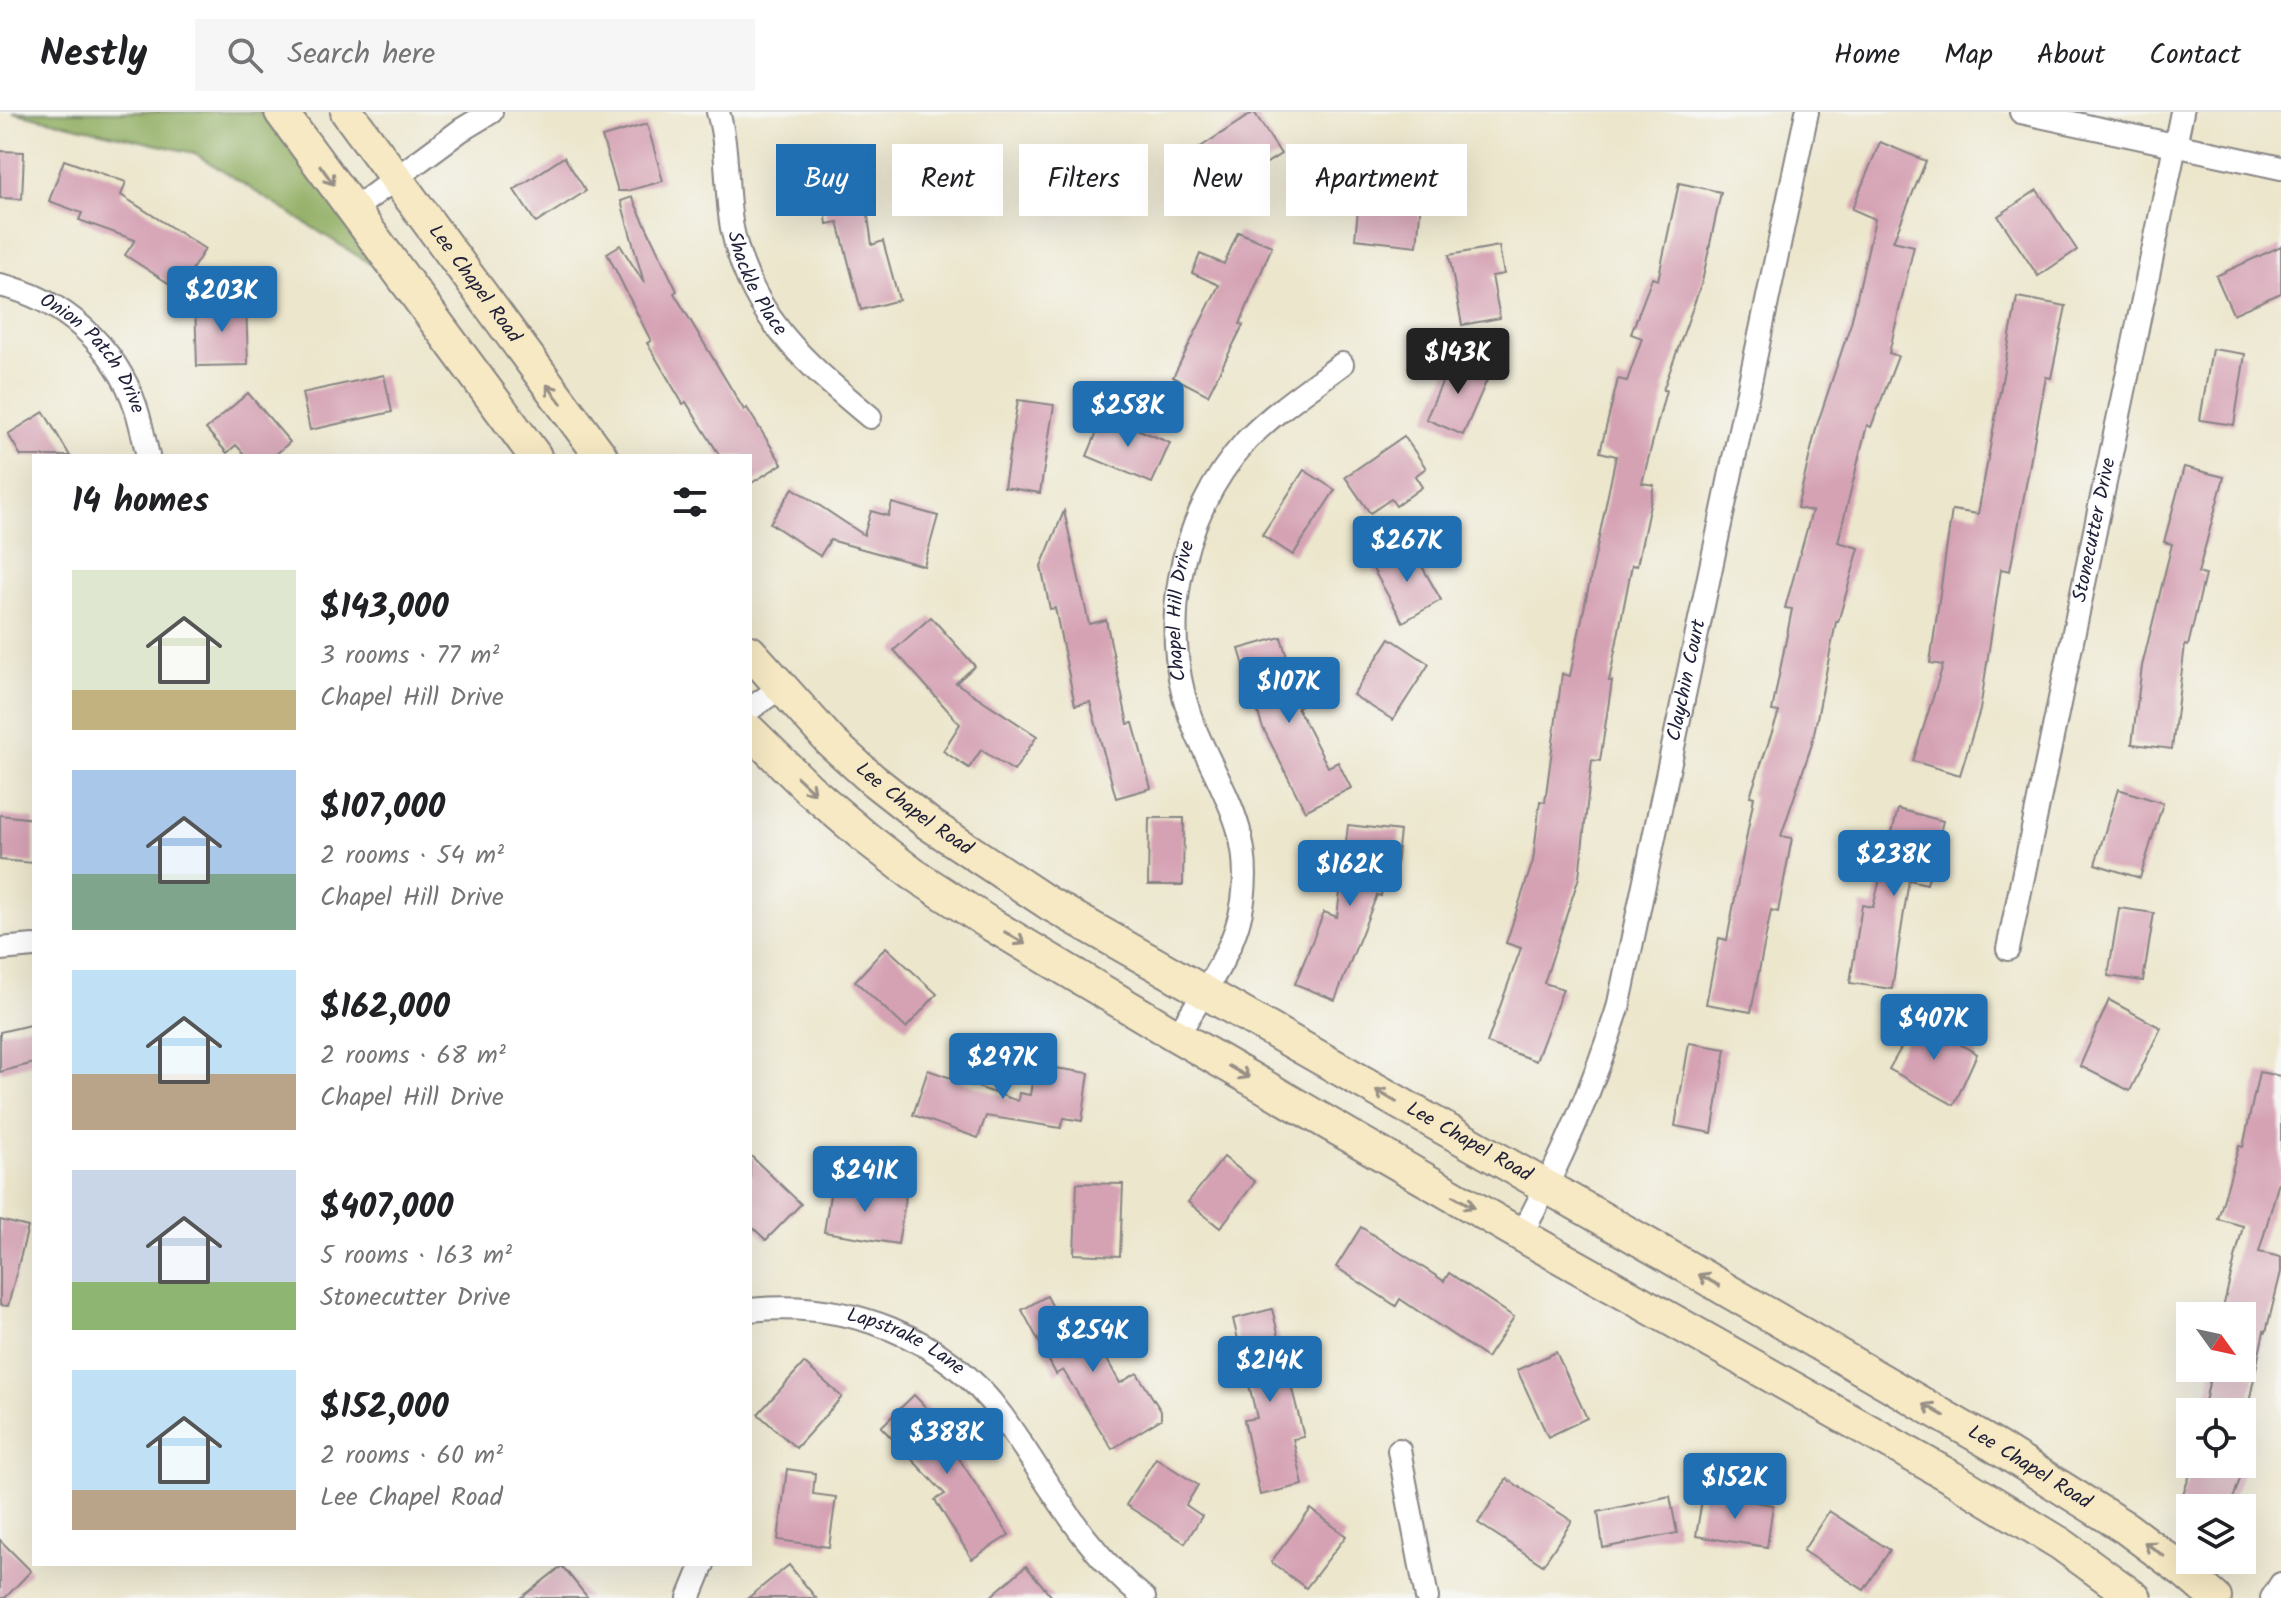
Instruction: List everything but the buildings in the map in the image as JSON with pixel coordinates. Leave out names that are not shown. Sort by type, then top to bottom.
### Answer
[{"type":"main road","points":[[281,112],[534,454]]},
{"type":"main road","name":"Lee Chapel Road","points":[[347,112],[600,454]]},
{"type":"main road","name":"Lee Chapel Road","points":[[752,654],[831,742],[929,824],[1048,903],[1954,1422],[2126,1528],[2215,1598]]},
{"type":"main road","points":[[752,733],[809,789],[913,874],[1177,1036],[1521,1235],[1951,1477],[2061,1544],[2135,1598]]},
{"type":"street","points":[[353,210],[461,130],[491,112]]},
{"type":"street","name":"Shackle Place","points":[[718,112],[728,156],[732,225],[751,286],[770,320],[790,346],[870,417]]},
{"type":"street","name":"Claychin Court","points":[[1521,1235],[1547,1187],[1597,1075],[1618,1008],[1807,112]]},
{"type":"street","points":[[2021,112],[2281,168]]},
{"type":"street","name":"Stonecutter Drive","points":[[2008,949],[2182,112]]},
{"type":"street","name":"Onion Patch Drive","points":[[0,285],[53,305],[80,324],[106,353],[128,387],[147,454]]},
{"type":"street","name":"Chapel Hill Drive","points":[[1177,1036],[1237,928],[1245,865],[1235,813],[1189,711],[1178,664],[1175,628],[1177,586],[1196,521],[1212,487],[1229,462],[1264,423],[1342,364]]},
{"type":"street","points":[[752,708],[781,687]]},
{"type":"street","points":[[0,949],[32,946]]},
{"type":"street","name":"Lapstrake Lane","points":[[752,1310],[806,1308],[834,1311],[881,1324],[920,1341],[960,1370],[1001,1415],[1096,1553],[1144,1598]]},
{"type":"street","points":[[1399,1450],[1427,1598]]},
{"type":"street","points":[[689,1598],[702,1566]]},
{"type":"street","points":[[2272,1598],[2281,1584]]},
{"type":"green space","points":[[12,112],[261,112],[399,282],[194,153]]}]
